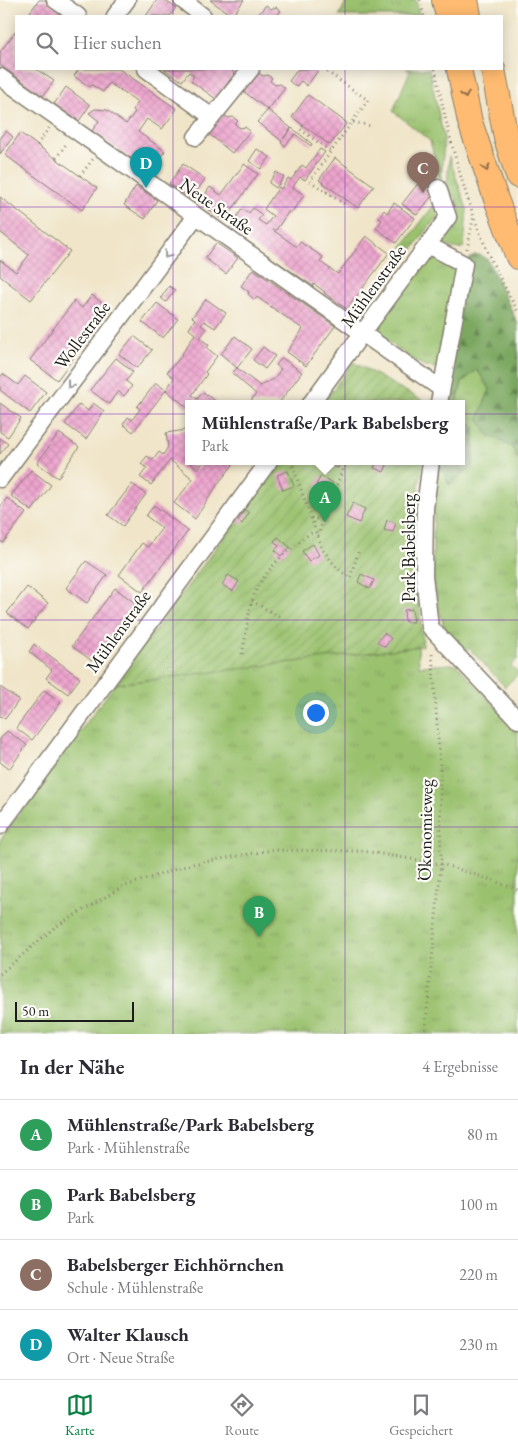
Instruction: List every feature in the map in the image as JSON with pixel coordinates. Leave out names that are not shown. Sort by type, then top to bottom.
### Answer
[{"type":"highway","points":[[444,0],[448,15]]},
{"type":"highway","points":[[466,0],[470,15]]},
{"type":"highway","points":[[479,0],[482,15]]},
{"type":"highway","points":[[459,70],[470,122],[518,257]]},
{"type":"highway","points":[[482,70],[518,176]]},
{"type":"highway","points":[[493,70],[506,138]]},
{"type":"street","points":[[55,0],[77,15]]},
{"type":"street","points":[[116,15],[127,0]]},
{"type":"street","points":[[182,0],[203,15]]},
{"type":"street","points":[[147,70],[212,117]]},
{"type":"street","points":[[196,137],[250,70]]},
{"type":"street","name":"Neue Straße","points":[[0,77],[362,334]]},
{"type":"street","name":"Mühlenstraße","points":[[313,400],[448,217],[438,188]]},
{"type":"street","name":"Wollestraße","points":[[0,479],[196,216]]},
{"type":"street","points":[[362,334],[439,396],[464,264],[428,245]]},
{"type":"street","name":"Mühlenstraße","points":[[0,826],[266,465]]},
{"type":"street","name":"Park Babelsberg","points":[[430,627],[424,576],[426,508],[431,465]]},
{"type":"street","points":[[430,627],[518,720]]},
{"type":"path","points":[[420,0],[424,15]]},
{"type":"path","points":[[324,70],[368,100],[310,181],[344,204],[347,200]]},
{"type":"path","points":[[435,70],[450,138],[474,215],[486,248],[518,312]]},
{"type":"path","points":[[352,122],[371,126]]},
{"type":"path","points":[[303,126],[300,129],[306,130],[331,152]]},
{"type":"path","points":[[326,192],[330,188]]},
{"type":"path","points":[[330,195],[334,191]]},
{"type":"path","points":[[464,264],[474,215]]},
{"type":"path","points":[[292,465],[314,531],[322,549],[330,560],[350,578],[359,550]]},
{"type":"path","points":[[317,538],[344,465]]},
{"type":"path","points":[[310,518],[323,520]]},
{"type":"path","points":[[242,654],[252,601],[265,577],[296,543],[314,531]]},
{"type":"path","points":[[252,601],[280,617]]},
{"type":"path","name":"Ökonomieweg","points":[[425,1034],[440,864],[441,821],[438,723],[430,627]]},
{"type":"path","points":[[0,974],[55,927],[122,887],[192,864],[272,850],[363,851],[440,864],[518,890]]},
{"type":"green space","points":[[347,0],[416,0],[419,15],[340,15]]},
{"type":"green space","points":[[408,70],[429,70],[444,139],[441,183],[430,141],[393,111],[410,71]]},
{"type":"green space","points":[[449,157],[467,209],[464,247],[459,249],[445,245],[442,239],[460,211],[456,199],[447,188]]},
{"type":"green space","points":[[437,201],[438,215],[410,253],[402,247]]},
{"type":"green space","points":[[474,255],[481,255],[488,260],[518,324],[518,460],[512,447],[487,434],[478,418],[490,389],[477,370],[462,382],[458,400],[444,400],[469,259]]},
{"type":"green space","points":[[436,259],[450,264],[458,277],[440,367],[433,368],[417,362],[401,351],[380,335],[378,328],[379,320],[415,271],[425,263]]},
{"type":"green space","points":[[353,362],[422,400],[325,400]]},
{"type":"green space","points":[[477,369],[490,389],[487,434],[512,447],[518,460],[518,659],[511,666],[518,674],[505,687],[469,648],[460,656],[448,635],[440,612],[435,588],[433,536],[437,465],[473,465],[474,427],[465,419],[465,400],[458,400],[462,382]]},
{"type":"green space","points":[[465,419],[474,427],[473,465],[449,485],[441,465],[465,465]]},
{"type":"green space","points":[[277,465],[422,465],[417,499],[414,546],[423,646],[115,684]]},
{"type":"green space","points":[[418,646],[419,666],[457,665],[518,731],[518,1034],[0,1034],[0,840],[115,684]]},
{"type":"building","points":[[39,0],[45,0],[63,13],[61,15],[28,15]]},
{"type":"building","points":[[157,0],[164,0],[176,8],[171,15],[147,15]]},
{"type":"building","points":[[210,0],[244,0],[233,15]]},
{"type":"building","points":[[266,5],[271,9],[276,7],[281,11],[278,14],[280,15],[258,15]]},
{"type":"building","points":[[15,32],[15,70],[38,70],[54,81],[43,96],[0,65],[0,52]]},
{"type":"building","points":[[78,70],[120,70],[177,109],[162,129],[147,119],[138,132],[165,151],[150,172],[92,131],[99,121],[89,113],[95,109],[107,110],[126,124],[135,112],[133,110],[138,102],[109,83],[103,92],[92,85],[90,87],[74,76]]},
{"type":"building","points":[[166,70],[230,70],[235,73],[216,99],[191,81],[194,76],[189,72],[182,81]]},
{"type":"building","points":[[297,70],[318,70],[307,86],[301,81],[296,87],[289,81]]},
{"type":"building","points":[[257,72],[272,78],[270,81],[275,85],[280,84],[285,88],[268,110],[243,91]]},
{"type":"building","points":[[66,87],[90,105],[79,121],[54,104]]},
{"type":"building","points":[[308,95],[347,123],[330,145],[292,117]]},
{"type":"building","points":[[268,110],[291,128],[283,139],[292,128],[312,144],[311,146],[295,134],[285,146],[281,143],[282,141],[257,122]]},
{"type":"building","points":[[223,114],[228,118],[233,117],[238,121],[235,124],[240,128],[245,127],[250,131],[232,153],[208,133]]},
{"type":"building","points":[[6,131],[13,137],[0,154],[0,139]]},
{"type":"building","points":[[20,133],[97,188],[82,210],[5,155]]},
{"type":"building","points":[[257,149],[270,157],[261,169],[249,161]]},
{"type":"building","points":[[320,149],[325,152],[305,180],[300,177],[293,187],[304,195],[291,213],[289,211],[276,230],[273,230],[297,247],[300,242],[323,257],[320,262],[338,274],[366,236],[389,253],[347,309],[314,284],[313,286],[229,229],[242,209],[249,213],[253,208],[262,215],[258,220],[266,225],[273,216],[264,209],[279,187],[281,189],[288,178],[291,180],[302,165],[306,168]]},
{"type":"building","points":[[335,158],[374,186],[358,208],[319,180]]},
{"type":"building","points":[[183,164],[205,179],[191,199],[169,184]]},
{"type":"building","points":[[244,164],[258,174],[224,221],[199,203],[210,187],[221,195]]},
{"type":"building","points":[[276,172],[284,177],[276,188],[269,183]]},
{"type":"building","points":[[420,181],[435,192],[417,215],[402,204]]},
{"type":"building","points":[[136,186],[157,200],[145,219],[124,205]]},
{"type":"building","points":[[0,197],[70,251],[31,300],[0,276],[0,260],[16,272],[29,255],[0,232]]},
{"type":"building","points":[[394,203],[415,218],[396,243],[376,228],[382,220],[379,218],[384,210],[387,213]]},
{"type":"building","points":[[216,243],[238,258],[226,274],[205,258]]},
{"type":"building","points":[[253,269],[335,326],[306,366],[287,352],[303,329],[257,297],[255,300],[241,286]]},
{"type":"building","points":[[169,286],[175,290],[166,302],[161,298]]},
{"type":"building","points":[[92,295],[110,309],[57,380],[30,360],[74,301],[82,308]]},
{"type":"building","points":[[206,299],[226,313],[215,328],[204,321],[201,325],[206,329],[200,338],[209,345],[207,348],[217,356],[192,395],[197,399],[203,392],[214,400],[185,400],[185,406],[166,390],[174,378],[167,372],[178,360],[195,334],[189,329],[195,319],[192,317]]},
{"type":"building","points":[[157,303],[178,319],[163,338],[142,322]]},
{"type":"building","points":[[134,336],[152,350],[137,368],[119,354]]},
{"type":"building","points":[[235,336],[252,349],[237,368],[221,354]]},
{"type":"building","points":[[263,347],[275,356],[265,369],[253,360]]},
{"type":"building","points":[[116,358],[133,372],[126,381],[132,386],[124,396],[118,391],[109,404],[90,390]]},
{"type":"building","points":[[282,358],[302,372],[281,400],[251,400],[256,394],[232,373],[237,368],[260,386],[274,379],[281,369],[276,365]]},
{"type":"building","points":[[3,374],[18,385],[25,376],[46,392],[30,413],[0,390],[0,377]]},
{"type":"building","points":[[156,383],[166,390],[133,432],[123,424],[128,417],[132,420],[140,409],[137,407]]},
{"type":"building","points":[[0,403],[21,418],[8,437],[0,432]]},
{"type":"building","points":[[93,403],[104,411],[86,439],[65,424],[79,404],[88,411]]},
{"type":"building","points":[[185,430],[185,465],[193,465],[198,469],[201,465],[233,465],[195,519],[174,503],[193,479],[170,460],[151,485],[140,477],[147,468],[141,464],[147,456],[153,460],[159,452],[163,455],[168,447],[166,433]]},
{"type":"building","points":[[59,433],[79,447],[58,478],[37,463]]},
{"type":"building","points":[[0,438],[8,444],[0,454]]},
{"type":"building","points":[[375,465],[387,465],[384,472],[374,468]]},
{"type":"building","points":[[31,470],[51,485],[32,511],[11,496]]},
{"type":"building","points":[[288,471],[294,486],[283,490],[277,475]]},
{"type":"building","points":[[321,476],[333,483],[328,492],[316,485]]},
{"type":"building","points":[[132,484],[146,494],[123,526],[108,515]]},
{"type":"building","points":[[7,498],[26,513],[3,543],[0,541],[0,507]]},
{"type":"building","points":[[353,503],[365,509],[359,523],[346,517]]},
{"type":"building","points":[[154,505],[188,531],[142,592],[119,575],[142,543],[148,547],[162,528],[146,516]]},
{"type":"building","points":[[245,510],[249,513],[242,524],[238,521]]},
{"type":"building","points":[[387,520],[396,523],[393,532],[384,530]]},
{"type":"building","points":[[278,537],[290,547],[281,556],[275,550],[279,546],[274,541]]},
{"type":"building","points":[[313,544],[319,555],[309,561],[302,551]]},
{"type":"building","points":[[86,561],[107,575],[87,603],[66,588]]},
{"type":"building","points":[[361,574],[374,580],[370,589],[358,582]]},
{"type":"building","points":[[228,575],[239,581],[233,591],[222,585]]},
{"type":"building","points":[[27,587],[48,603],[28,629],[7,613]]},
{"type":"building","points":[[115,588],[135,603],[92,661],[72,646]]},
{"type":"building","points":[[412,609],[414,622],[405,622],[404,610]]},
{"type":"building","points":[[384,633],[391,638],[385,647],[377,642]]},
{"type":"building","points":[[34,644],[80,678],[68,694],[46,678],[52,670],[29,652]]},
{"type":"building","points":[[0,687],[19,700],[5,719],[0,716]]},
{"type":"building","points":[[44,690],[61,702],[32,740],[16,728]]},
{"type":"building","points":[[7,731],[27,745],[9,769],[0,762],[0,739]]},
{"type":"place","name":"Walter Klausch","points":[[146,188]]},
{"type":"place","name":"Babelsberger Eichhörnchen","points":[[423,193]]},
{"type":"place","name":"Mühlenstraße/Park Babelsberg","points":[[325,522]]},
{"type":"place","name":"Park Babelsberg","points":[[259,937]]}]
